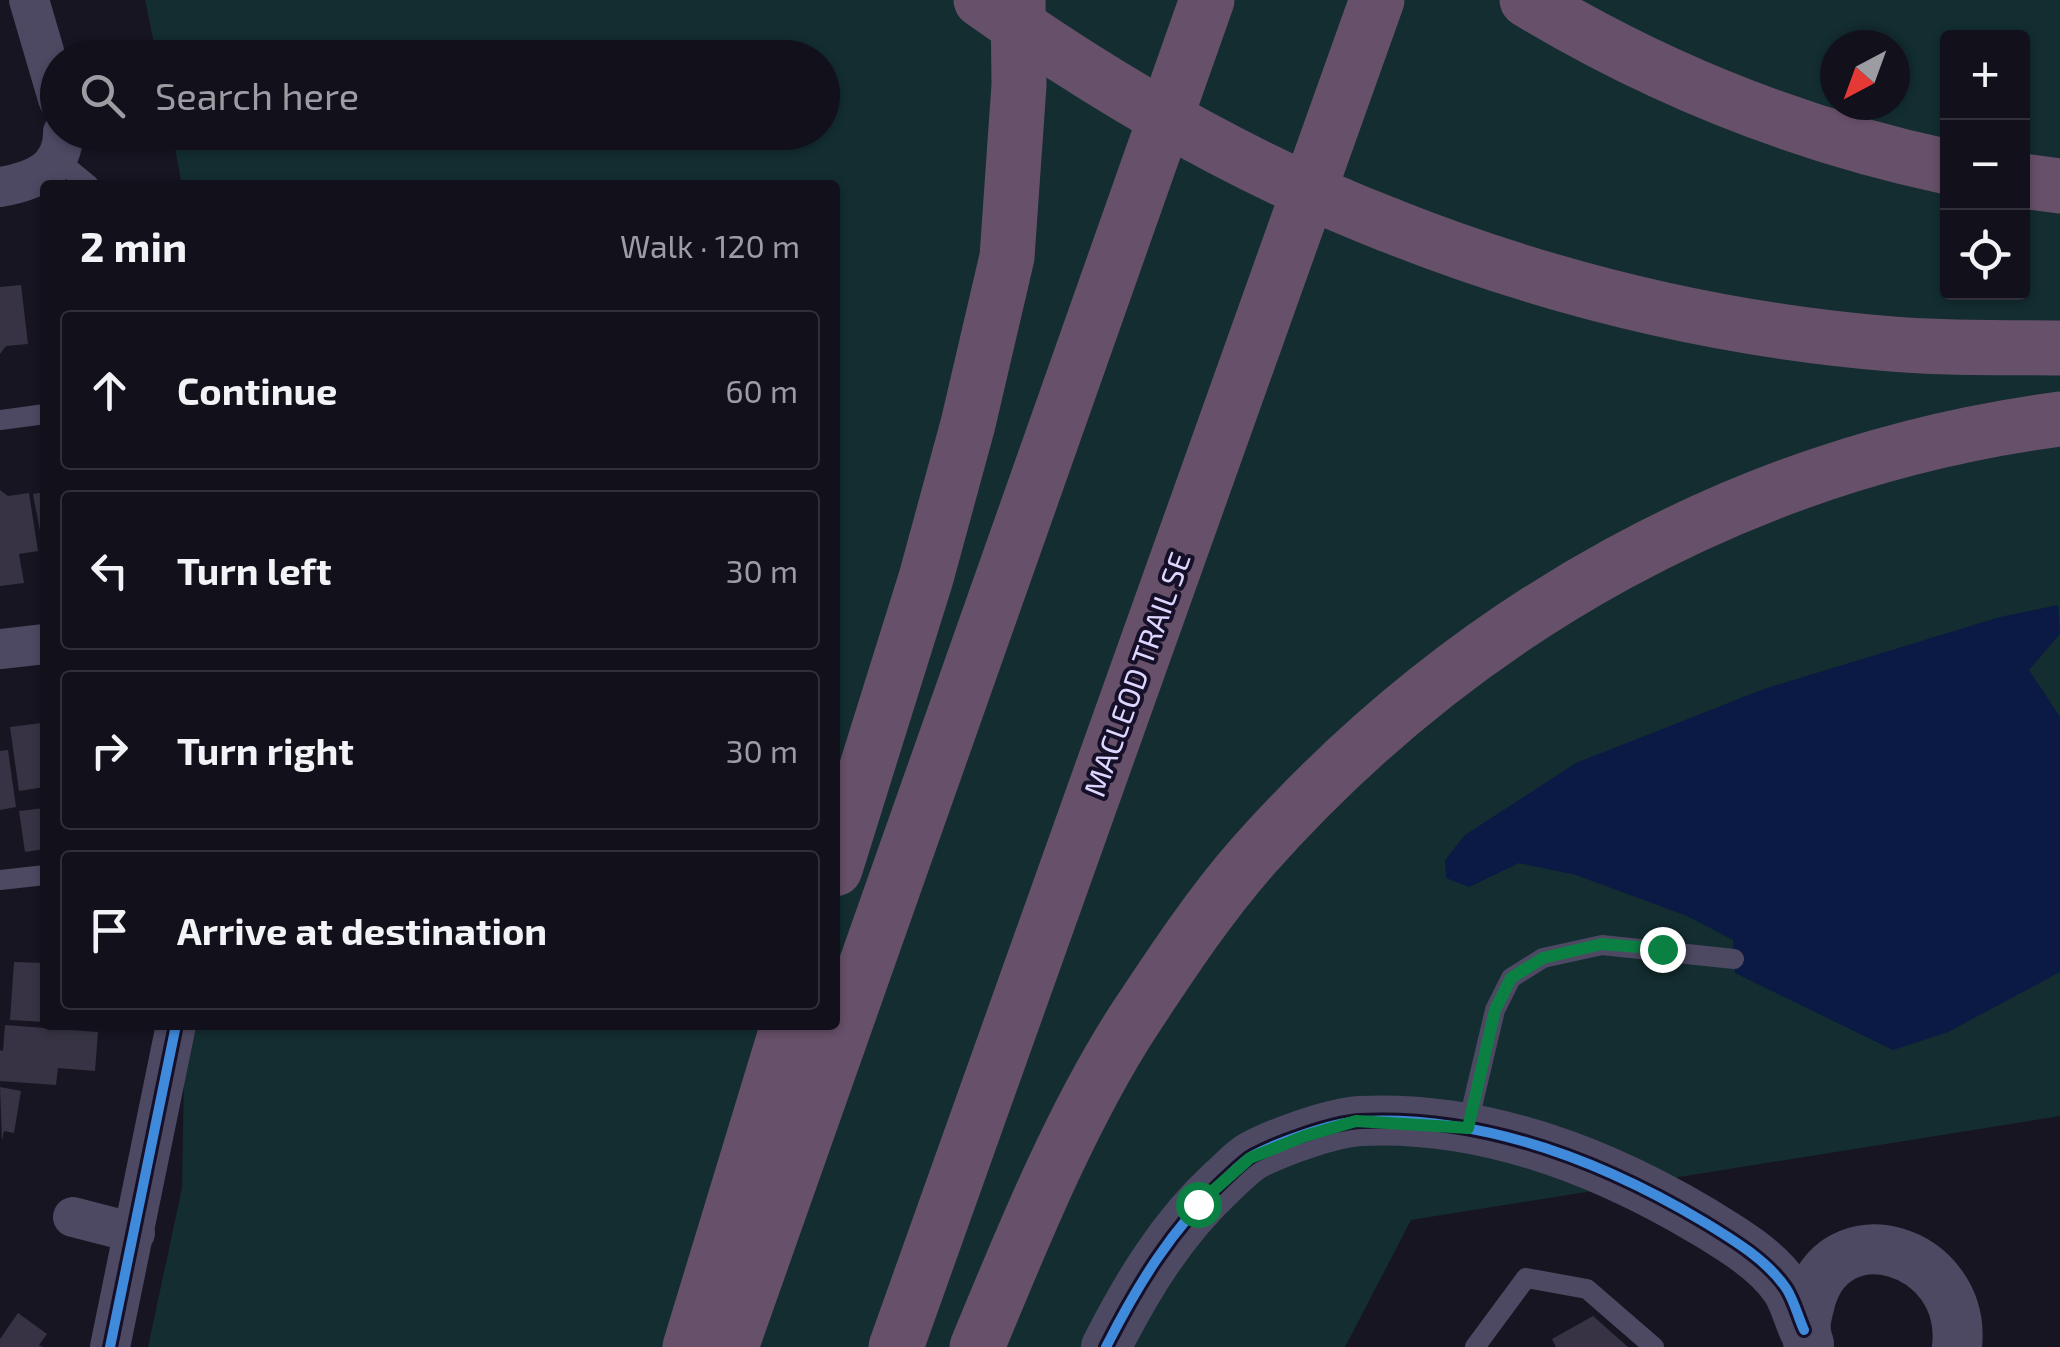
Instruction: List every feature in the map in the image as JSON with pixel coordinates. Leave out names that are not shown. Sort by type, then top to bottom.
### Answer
[{"type":"highway","points":[[982,0],[1040,41],[1188,132],[1321,199],[1548,282],[1706,318],[1893,344],[2060,348]]},
{"type":"highway","points":[[840,853],[926,578],[968,424],[1007,257],[1019,85],[1018,0]]},
{"type":"highway","points":[[731,1347],[1207,0]]},
{"type":"highway","name":"MACLEOD TRAIL SE","points":[[896,1347],[1377,0]]},
{"type":"highway","points":[[1527,0],[1614,49],[1722,99],[1808,131],[1940,166]]},
{"type":"highway","points":[[2030,182],[2060,186]]},
{"type":"highway","points":[[977,1347],[1025,1234],[1131,1024],[1196,928],[1252,858],[1321,784],[1405,706],[1478,650],[1575,585],[1738,504],[1945,438],[2060,419]]},
{"type":"highway","points":[[690,1347],[786,1030]]},
{"type":"street","points":[[30,0],[41,40]]},
{"type":"street","points":[[0,186],[41,176],[57,150]]},
{"type":"street","points":[[0,649],[40,645]]},
{"type":"street","points":[[110,1347],[175,1030]]},
{"type":"street","points":[[1106,1347],[1137,1285],[1198,1204],[1250,1158],[1356,1121],[1468,1128],[1524,1140],[1592,1164],[1674,1204],[1724,1234],[1764,1265],[1787,1289],[1807,1339]]},
{"type":"street","points":[[74,1217],[135,1233]]},
{"type":"street","points":[[1807,1339],[1812,1293],[1833,1264],[1858,1250],[1887,1248],[1924,1265],[1952,1300],[1956,1347]]},
{"type":"lane","points":[[64,150],[85,180]]},
{"type":"lane","points":[[0,420],[40,415]]},
{"type":"lane","points":[[0,880],[40,875]]},
{"type":"lane","points":[[1468,1128],[1495,1010],[1511,978],[1543,958],[1602,944],[1734,958]]},
{"type":"lane","points":[[1475,1347],[1526,1278],[1587,1289],[1654,1347]]},
{"type":"green space","points":[[145,0],[2060,0],[2060,1116],[1411,1220],[1345,1347],[148,1347],[182,1188],[185,1030],[840,1030],[840,180],[181,180],[175,150],[840,150],[840,40],[153,40]]},
{"type":"water","points":[[2058,605],[2060,634],[2029,670],[2060,717],[2060,972],[1948,1032],[1893,1050],[1735,973],[1733,940],[1687,916],[1576,875],[1519,863],[1469,887],[1446,878],[1445,860],[1465,835],[1576,763],[1764,689],[2000,617]]},
{"type":"building","points":[[21,285],[28,344],[6,346],[0,354],[0,287]]},
{"type":"building","points":[[0,490],[8,496],[29,493],[38,551],[19,554],[24,583],[0,586]]},
{"type":"building","points":[[40,493],[40,531],[33,494]]},
{"type":"building","points":[[40,723],[40,788],[19,791],[10,727]]},
{"type":"building","points":[[8,750],[16,807],[0,810],[0,751]]},
{"type":"building","points":[[40,809],[40,850],[25,852],[19,811]]},
{"type":"building","points":[[14,962],[40,963],[40,1022],[10,1020]]},
{"type":"building","points":[[5,1025],[98,1032],[95,1071],[58,1068],[56,1085],[0,1081],[0,1050],[3,1051]]},
{"type":"building","points":[[0,1087],[21,1091],[14,1133],[4,1131],[2,1141]]},
{"type":"building","points":[[18,1313],[47,1334],[39,1345],[43,1347],[0,1347],[0,1339]]},
{"type":"building","points":[[1593,1316],[1628,1347],[1556,1347],[1552,1339]]},
{"type":"cycle path","points":[[110,1347],[175,1030]]},
{"type":"cycle path","points":[[1106,1347],[1143,1280],[1172,1238],[1241,1164],[1290,1139],[1360,1121],[1406,1121],[1495,1134],[1539,1146],[1624,1179],[1704,1222],[1759,1259],[1786,1288],[1804,1330]]},
{"type":"route","points":[[1198,1204],[1250,1158],[1356,1121],[1468,1128],[1495,1010],[1511,978],[1543,958],[1602,944],[1662,949]]}]
